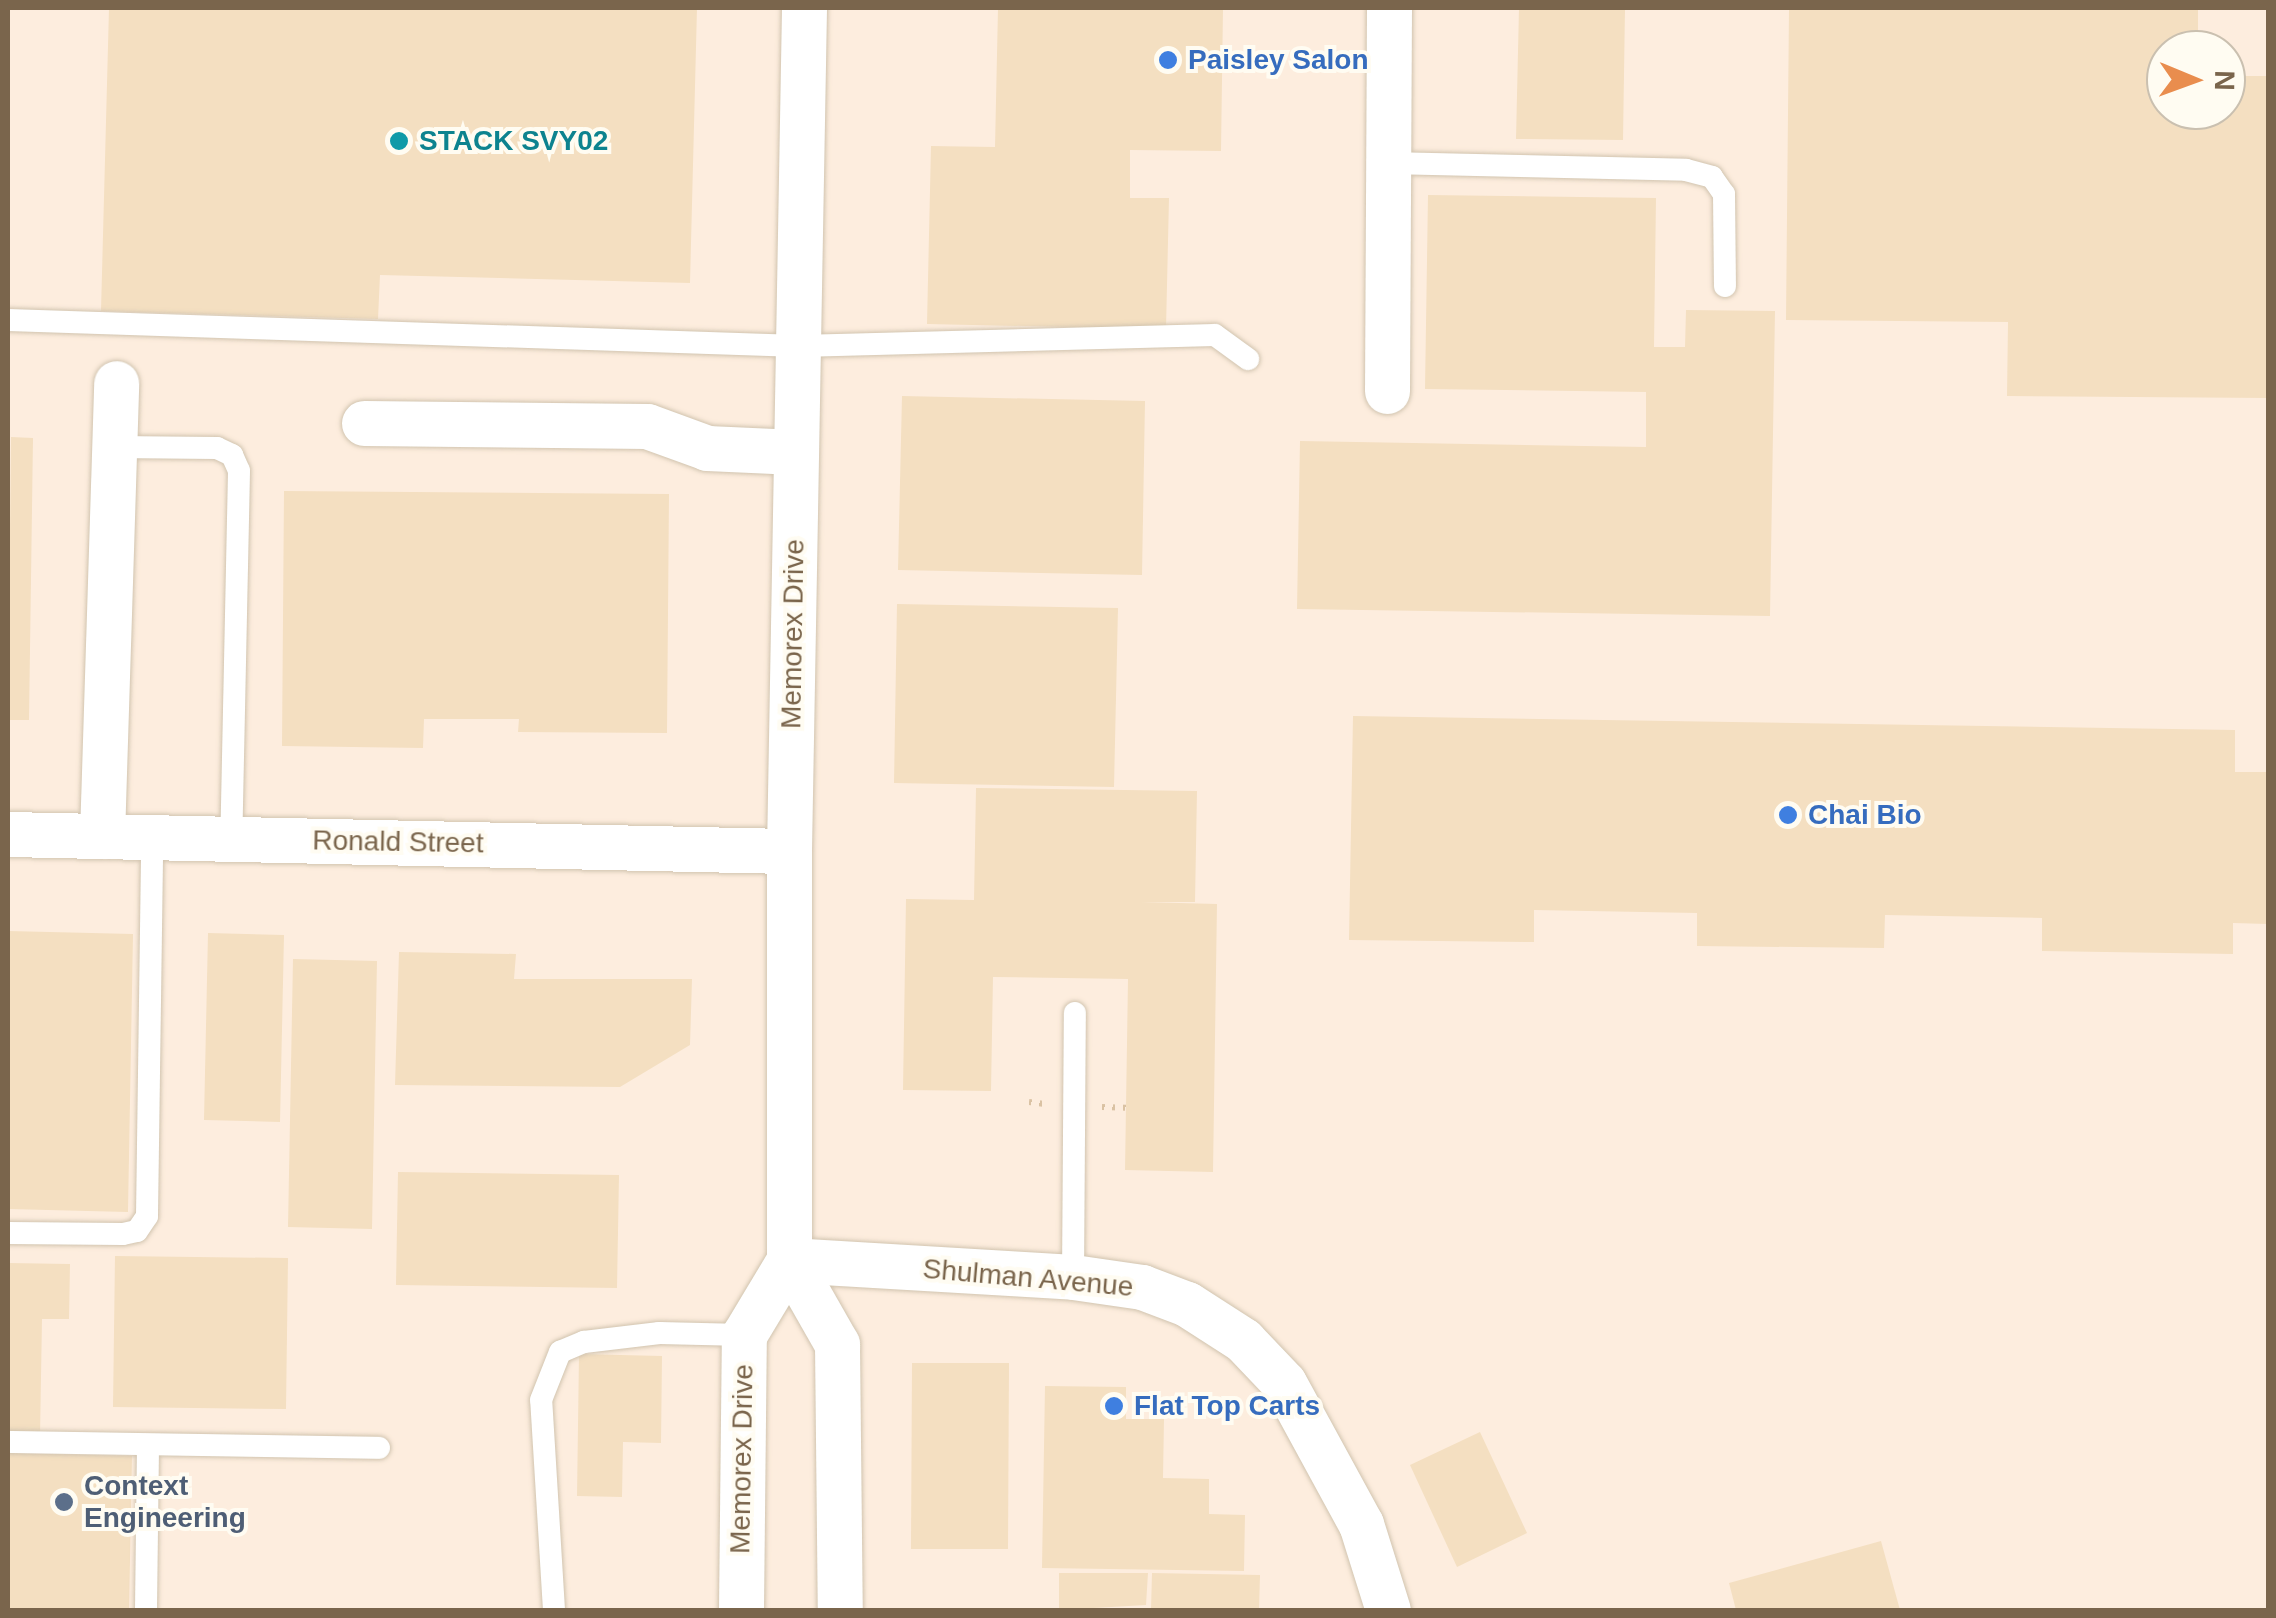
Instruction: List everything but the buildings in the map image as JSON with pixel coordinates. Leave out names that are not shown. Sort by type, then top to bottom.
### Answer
[{"type":"street","name":"Memorex Drive","points":[[804,8],[789,851],[790,1260],[837,1344],[840,1610]]},
{"type":"street","points":[[1387,390],[1389,8]]},
{"type":"street","points":[[102,836],[116,383]]},
{"type":"street","points":[[364,423],[647,426],[707,448],[796,452]]},
{"type":"street","name":"Ronald Street","points":[[8,834],[789,851]]},
{"type":"street","name":"Memorex Drive","points":[[740,1610],[744,1335],[790,1260]]},
{"type":"street","name":"Shulman Avenue","points":[[790,1260],[1073,1276],[1142,1288],[1187,1304],[1243,1340],[1284,1382],[1361,1524],[1388,1610]]},
{"type":"lane","points":[[1388,163],[1686,170],[1712,177],[1724,194],[1725,286]]},
{"type":"lane","points":[[8,320],[799,346],[1215,335],[1248,360]]},
{"type":"lane","points":[[114,447],[217,448],[232,454],[240,471],[231,838]]},
{"type":"lane","points":[[8,1233],[123,1234],[137,1231],[147,1216],[152,836]]},
{"type":"lane","points":[[1073,1276],[1075,1013]]},
{"type":"lane","points":[[554,1610],[542,1400],[560,1352],[584,1342],[660,1333],[744,1335]]},
{"type":"lane","points":[[8,1442],[378,1448]]},
{"type":"lane","points":[[146,1610],[148,1445]]},
{"type":"shaded area","points":[[8,8],[2268,8],[2268,1610],[8,1610]]},
{"type":"place","name":"Paisley Salon","points":[[1168,60]]},
{"type":"place","name":"STACK SVY02","points":[[399,141]]},
{"type":"place","name":"Chai Bio","points":[[1788,815]]},
{"type":"place","name":"Flat Top Carts","points":[[1114,1406]]},
{"type":"place","name":"Context Engineering","points":[[64,1502]]}]
